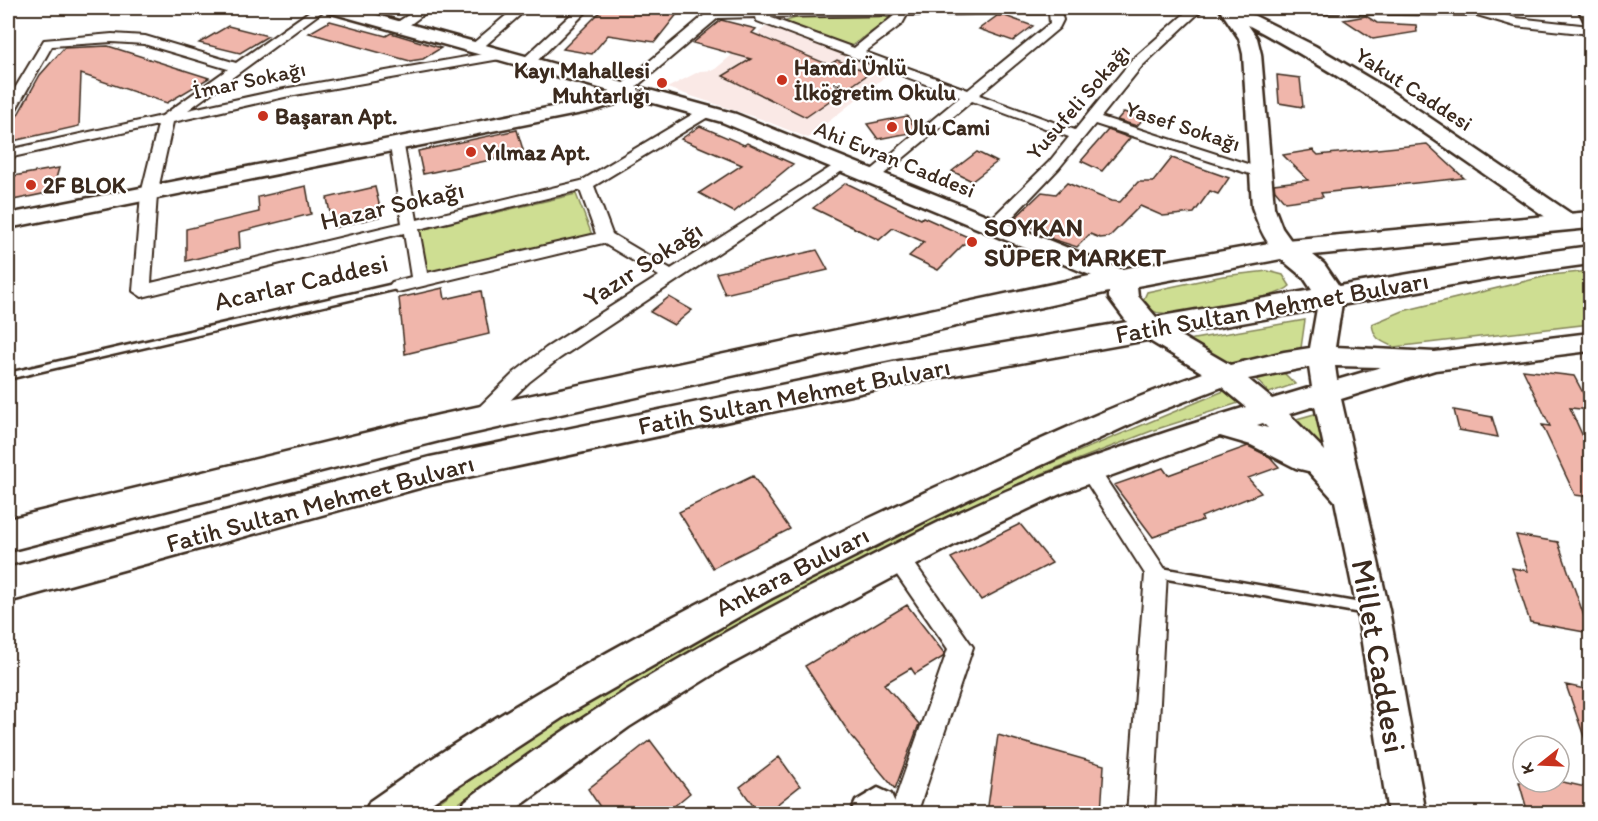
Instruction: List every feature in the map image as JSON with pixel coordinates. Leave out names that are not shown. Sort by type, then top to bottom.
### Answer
[{"type":"highway","name":"Fatih Sultan Mehmet Bulvarı","points":[[8,535],[479,420],[1122,279],[1286,249],[1579,221]]},
{"type":"highway","points":[[1286,249],[1314,271],[1331,297]]},
{"type":"highway","name":"Fatih Sultan Mehmet Bulvarı","points":[[8,585],[430,471],[893,374],[1496,268],[1590,255]]},
{"type":"highway","points":[[1122,279],[1124,298],[1149,329]]},
{"type":"main road","name":"Ahi Evran Caddesi","points":[[334,8],[708,111],[873,176],[1122,279]]},
{"type":"main road","points":[[1226,8],[1248,38],[1252,54],[1266,218],[1286,249]]},
{"type":"main road","name":"Yakut Caddesi","points":[[1226,8],[1309,50],[1382,94],[1579,221]]},
{"type":"main road","points":[[1586,8],[1590,16]]},
{"type":"main road","points":[[8,221],[398,146],[592,105],[609,100],[625,89]]},
{"type":"main road","points":[[1326,393],[1321,357],[1331,297]]},
{"type":"main road","points":[[1149,329],[1170,345],[1225,375],[1269,410],[1350,498]]},
{"type":"main road","name":"Ankara Bulvarı","points":[[383,813],[505,731],[750,592],[866,532],[1225,375],[1281,362],[1321,357],[1435,361],[1590,342]]},
{"type":"main road","name":"Ankara Bulvarı","points":[[478,813],[583,736],[675,679],[796,609],[1050,486],[1269,410],[1435,361]]},
{"type":"main road","name":"Millet Caddesi","points":[[1326,393],[1372,610],[1407,813]]},
{"type":"main road","points":[[1221,426],[1259,436],[1324,470]]},
{"type":"street","points":[[149,194],[167,119],[321,8]]},
{"type":"street","points":[[400,26],[426,8]]},
{"type":"street","points":[[475,48],[522,8]]},
{"type":"street","points":[[528,62],[584,8]]},
{"type":"street","points":[[873,176],[1055,25],[1057,20],[1053,8]]},
{"type":"street","points":[[625,89],[717,11],[750,13],[1177,8]]},
{"type":"street","name":"Yusufeli Sokağı","points":[[994,226],[1054,165],[1137,63],[1198,8]]},
{"type":"street","points":[[1252,8],[1477,9],[1515,22],[1590,30]]},
{"type":"street","points":[[856,53],[898,21],[903,10]]},
{"type":"street","points":[[750,13],[1078,136]]},
{"type":"street","points":[[8,111],[48,44],[112,38],[145,40],[238,68]]},
{"type":"street","name":"İmar Sokağı","points":[[8,154],[289,92],[500,55]]},
{"type":"street","name":"Hazar Sokağı","points":[[149,194],[142,291],[586,184],[708,111]]},
{"type":"street","name":"Yasef Sokağı","points":[[1093,118],[1261,173]]},
{"type":"street","points":[[398,146],[420,281]]},
{"type":"street","name":"Yazır Sokağı","points":[[479,420],[522,377],[553,353],[844,165]]},
{"type":"street","points":[[586,184],[605,237],[671,276]]},
{"type":"street","name":"Acarlar Caddesi","points":[[398,286],[605,237]]},
{"type":"street","points":[[1090,472],[1156,572],[1140,813]]},
{"type":"street","points":[[883,811],[962,647],[898,558]]},
{"type":"lane","name":"Acarlar Caddesi","points":[[8,376],[398,286]]},
{"type":"lane","points":[[1156,572],[1372,610]]},
{"type":"shaded area","name":"Hamdi Ünlü İlköğretim Okulu","points":[[768,25],[892,71],[808,138],[761,119],[667,88],[700,71],[714,70]]},
{"type":"green space","points":[[885,16],[890,19],[851,46],[783,22],[799,17]]},
{"type":"green space","points":[[576,194],[592,235],[427,273],[420,230]]},
{"type":"green space","points":[[1268,271],[1283,275],[1290,286],[1249,301],[1189,312],[1156,312],[1148,308],[1143,301],[1147,292],[1223,276]]},
{"type":"green space","points":[[1590,271],[1590,324],[1394,347],[1379,339],[1374,333],[1372,324],[1403,311],[1551,275]]},
{"type":"green space","points":[[1305,320],[1301,348],[1230,367],[1224,366],[1188,340]]},
{"type":"green space","points":[[1282,371],[1295,384],[1269,393],[1257,380]]},
{"type":"green space","points":[[1231,388],[1245,401],[1154,430],[989,497],[618,695],[444,813],[422,814],[540,731],[615,685],[859,553],[987,490]]},
{"type":"green space","points":[[1318,413],[1328,449],[1321,451],[1293,420]]},
{"type":"building","points":[[604,8],[682,8],[655,42],[608,35],[592,54],[563,49]]},
{"type":"building","points":[[997,16],[1005,16],[1033,26],[1013,41],[979,29]]},
{"type":"building","points":[[1366,16],[1377,23],[1416,25],[1417,32],[1373,39],[1344,20]]},
{"type":"building","points":[[721,20],[756,29],[752,33],[829,65],[837,60],[870,73],[806,117],[723,76],[751,59],[693,43]]},
{"type":"building","points":[[330,21],[386,36],[391,33],[441,48],[423,59],[410,61],[309,33]]},
{"type":"building","points":[[228,26],[268,36],[240,53],[199,43]]},
{"type":"building","points":[[108,46],[209,78],[167,103],[81,74],[79,126],[13,141],[15,120],[40,75],[64,48]]},
{"type":"building","points":[[1277,75],[1300,78],[1303,107],[1279,103]]},
{"type":"building","points":[[1124,112],[1143,119],[1137,126],[1117,120]]},
{"type":"building","name":"Ulu Cami","points":[[907,116],[917,130],[915,132],[878,139],[867,124]]},
{"type":"building","points":[[700,126],[744,145],[747,143],[793,164],[734,212],[699,193],[742,165],[681,139]]},
{"type":"building","name":"Yılmaz Apt.","points":[[517,130],[524,153],[423,174],[418,151]]},
{"type":"building","points":[[1108,130],[1130,138],[1102,171],[1081,161]]},
{"type":"building","points":[[1427,144],[1464,178],[1321,193],[1323,197],[1285,202],[1275,190],[1274,184],[1308,180],[1283,155],[1313,150],[1318,155]]},
{"type":"building","points":[[977,152],[997,162],[972,181],[952,171]]},
{"type":"building","points":[[1172,158],[1229,178],[1218,194],[1210,191],[1194,213],[1163,216],[1140,206],[1109,237],[1100,238],[1090,234],[1077,247],[1052,239],[1050,235],[1013,220],[1042,192],[1056,194],[1067,183],[1111,201],[1120,202],[1138,182],[1153,182]]},
{"type":"building","name":"2F BLOK","points":[[59,168],[52,192],[8,201],[8,177]]},
{"type":"building","points":[[846,183],[921,219],[923,217],[970,238],[938,270],[909,256],[924,242],[893,228],[879,240],[813,208]]},
{"type":"building","points":[[306,186],[311,214],[239,232],[240,248],[186,261],[186,229],[259,212],[258,197]]},
{"type":"building","points":[[375,187],[382,216],[333,228],[327,198]]},
{"type":"building","points":[[817,250],[828,270],[725,294],[716,273]]},
{"type":"building","points":[[443,288],[445,299],[481,291],[489,334],[405,354],[399,298]]},
{"type":"building","points":[[669,297],[692,310],[674,325],[650,312]]},
{"type":"building","points":[[1523,370],[1574,376],[1590,406],[1590,410],[1570,408],[1590,452],[1590,497],[1575,495],[1542,425],[1550,426]]},
{"type":"building","points":[[1454,410],[1492,417],[1498,437],[1459,430]]},
{"type":"building","points":[[1248,446],[1270,457],[1279,467],[1248,478],[1261,493],[1201,517],[1203,520],[1153,537],[1114,485],[1163,468],[1168,475]]},
{"type":"building","points":[[753,476],[790,529],[713,568],[679,512]]},
{"type":"building","points":[[1020,524],[1052,563],[981,600],[951,558]]},
{"type":"building","points":[[1516,535],[1558,542],[1590,633],[1530,622],[1512,568],[1528,571]]},
{"type":"building","points":[[907,605],[944,653],[943,657],[915,674],[911,668],[884,684],[919,724],[895,789],[851,736],[805,666]]},
{"type":"building","points":[[1566,685],[1590,690],[1590,748],[1588,748]]},
{"type":"building","points":[[998,735],[1104,765],[1101,813],[987,813]]},
{"type":"building","points":[[650,740],[690,793],[666,813],[604,813],[588,789]]},
{"type":"building","points":[[779,757],[800,786],[766,813],[758,813],[740,787]]},
{"type":"building","points":[[1571,784],[1590,788],[1590,813],[1528,813],[1522,794],[1571,794]]},
{"type":"place","name":"Hamdi Ünlü İlköğretim Okulu","points":[[782,80]]},
{"type":"place","name":"Kayı Mahallesi Muhtarlığı","points":[[662,83]]},
{"type":"place","name":"Başaran Apt.","points":[[263,116]]},
{"type":"place","name":"Ulu Cami","points":[[892,127]]},
{"type":"place","name":"Yılmaz Apt.","points":[[471,152]]},
{"type":"place","name":"2F BLOK","points":[[31,185]]},
{"type":"place","name":"SOYKAN SÜPER MARKET","points":[[972,242]]}]
